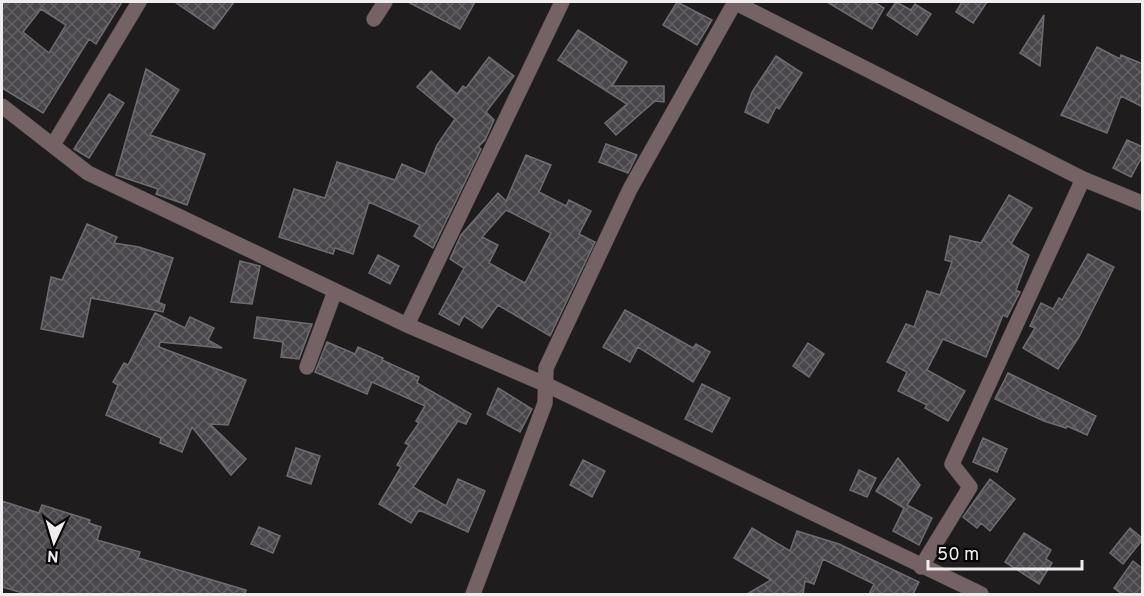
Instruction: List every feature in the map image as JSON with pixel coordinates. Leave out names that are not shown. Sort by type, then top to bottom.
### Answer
[{"type":"street","points":[[53,145],[139,2]]},
{"type":"street","points":[[374,19],[385,2]]},
{"type":"street","points":[[407,325],[562,2]]},
{"type":"street","points":[[473,594],[545,403],[546,368],[630,189],[734,2],[1083,179],[1143,203]]},
{"type":"street","points":[[2,106],[88,173],[407,325],[547,385],[981,594]]},
{"type":"street","points":[[921,567],[970,487],[952,464],[1083,179]]},
{"type":"street","points":[[307,367],[335,291]]},
{"type":"building","points":[[2,2],[122,2],[96,44],[89,39],[43,113],[2,88]],"holes":[[[41,9],[66,25],[49,53],[23,32]]]},
{"type":"building","points":[[175,2],[234,2],[214,29]]},
{"type":"building","points":[[408,2],[475,2],[460,29]]},
{"type":"building","points":[[677,2],[712,20],[697,45],[663,25]]},
{"type":"building","points":[[827,2],[874,2],[884,8],[872,29]]},
{"type":"building","points":[[896,2],[911,10],[915,4],[931,14],[917,35],[887,15]]},
{"type":"building","points":[[962,2],[987,2],[973,23],[956,12]]},
{"type":"building","points":[[1044,15],[1040,66],[1020,53]]},
{"type":"building","points":[[578,30],[627,62],[612,86],[664,86],[664,102],[655,101],[616,135],[605,123],[627,104],[558,60]]},
{"type":"building","points":[[1097,47],[1120,59],[1121,55],[1143,64],[1143,107],[1121,96],[1107,133],[1061,115]]},
{"type":"building","points":[[776,56],[802,73],[779,109],[776,107],[768,123],[745,112],[752,92]]},
{"type":"building","points":[[489,57],[514,76],[486,112],[494,120],[485,140],[478,147],[481,149],[433,248],[414,236],[420,225],[369,202],[353,254],[335,248],[333,254],[279,237],[294,189],[325,198],[337,162],[395,180],[402,164],[425,174],[437,145],[455,119],[417,87],[431,71],[457,94],[463,86],[466,88]]},
{"type":"building","points":[[146,69],[179,90],[150,135],[205,154],[187,205],[156,194],[158,189],[116,175]]},
{"type":"building","points":[[109,94],[124,103],[89,158],[74,149]]},
{"type":"building","points":[[1127,140],[1143,147],[1143,155],[1131,177],[1113,168]]},
{"type":"building","points":[[606,144],[637,155],[628,173],[599,162]]},
{"type":"building","points":[[526,155],[551,165],[539,192],[566,206],[569,200],[591,211],[579,234],[595,242],[550,336],[498,305],[482,328],[464,316],[459,325],[439,314],[464,268],[450,259],[461,235],[498,193],[506,201]],"holes":[[[506,210],[551,233],[525,283],[489,263],[498,245],[482,237]]]},
{"type":"building","points":[[1009,195],[1032,208],[1011,244],[1029,255],[1016,290],[1020,292],[1007,317],[1003,315],[986,357],[943,339],[927,370],[965,391],[948,421],[925,408],[927,405],[898,391],[907,372],[887,362],[906,324],[914,327],[927,291],[940,295],[952,262],[945,260],[950,236],[981,243]]},
{"type":"building","points":[[87,224],[117,237],[114,243],[139,247],[173,258],[159,301],[155,301],[165,305],[163,312],[91,298],[83,337],[41,329],[51,277],[62,280]]},
{"type":"building","points":[[1088,254],[1114,267],[1079,337],[1058,369],[1023,348],[1035,328],[1030,326],[1041,303],[1053,309],[1059,298],[1062,300]]},
{"type":"building","points":[[378,255],[399,266],[390,284],[369,273]]},
{"type":"building","points":[[240,261],[260,266],[252,304],[231,302]]},
{"type":"building","points":[[625,310],[693,348],[696,344],[710,352],[693,382],[638,347],[630,362],[603,347]]},
{"type":"building","points":[[155,313],[185,328],[190,317],[214,328],[208,340],[222,348],[160,342],[159,347],[246,380],[228,425],[210,424],[246,459],[231,475],[192,427],[182,452],[160,443],[161,438],[106,415],[118,385],[113,382],[124,363],[128,365]]},
{"type":"building","points":[[257,317],[312,324],[299,359],[281,357],[283,342],[254,338]]},
{"type":"building","points":[[327,342],[355,354],[358,347],[383,358],[382,360],[419,377],[417,383],[471,414],[466,424],[458,421],[413,487],[446,506],[458,479],[485,491],[468,532],[419,510],[411,523],[379,504],[401,467],[397,465],[409,445],[405,443],[419,423],[416,421],[425,406],[372,382],[367,394],[315,372]]},
{"type":"building","points":[[808,343],[824,354],[809,377],[793,366]]},
{"type":"building","points":[[1008,373],[1096,416],[1087,435],[1067,426],[1066,428],[1044,421],[995,399]]},
{"type":"building","points":[[702,384],[730,398],[712,432],[685,419]]},
{"type":"building","points":[[498,388],[532,409],[520,432],[487,414]]},
{"type":"building","points":[[983,438],[1007,449],[997,472],[973,462]]},
{"type":"building","points":[[296,448],[320,456],[311,484],[287,476]]},
{"type":"building","points":[[898,458],[920,485],[907,505],[932,518],[919,545],[893,531],[904,508],[876,491]]},
{"type":"building","points":[[583,460],[605,471],[592,497],[570,485]]},
{"type":"building","points":[[859,470],[876,478],[867,497],[850,490]]},
{"type":"building","points":[[990,479],[1015,499],[990,531],[981,523],[977,528],[963,517]]},
{"type":"building","points":[[2,501],[39,513],[42,505],[90,520],[89,523],[101,527],[97,540],[140,552],[138,558],[246,590],[245,594],[26,594],[2,587]]},
{"type":"building","points":[[259,527],[280,536],[273,553],[251,544]]},
{"type":"building","points":[[752,528],[790,551],[797,531],[839,544],[919,582],[913,594],[869,594],[874,584],[823,559],[814,584],[805,581],[803,594],[747,594],[771,580],[734,558]]},
{"type":"building","points":[[1130,528],[1143,539],[1123,564],[1110,553]]},
{"type":"building","points":[[1024,533],[1051,550],[1046,559],[1052,563],[1039,584],[1005,562]]},
{"type":"building","points":[[1133,561],[1143,569],[1143,594],[1122,594],[1114,588]]}]
